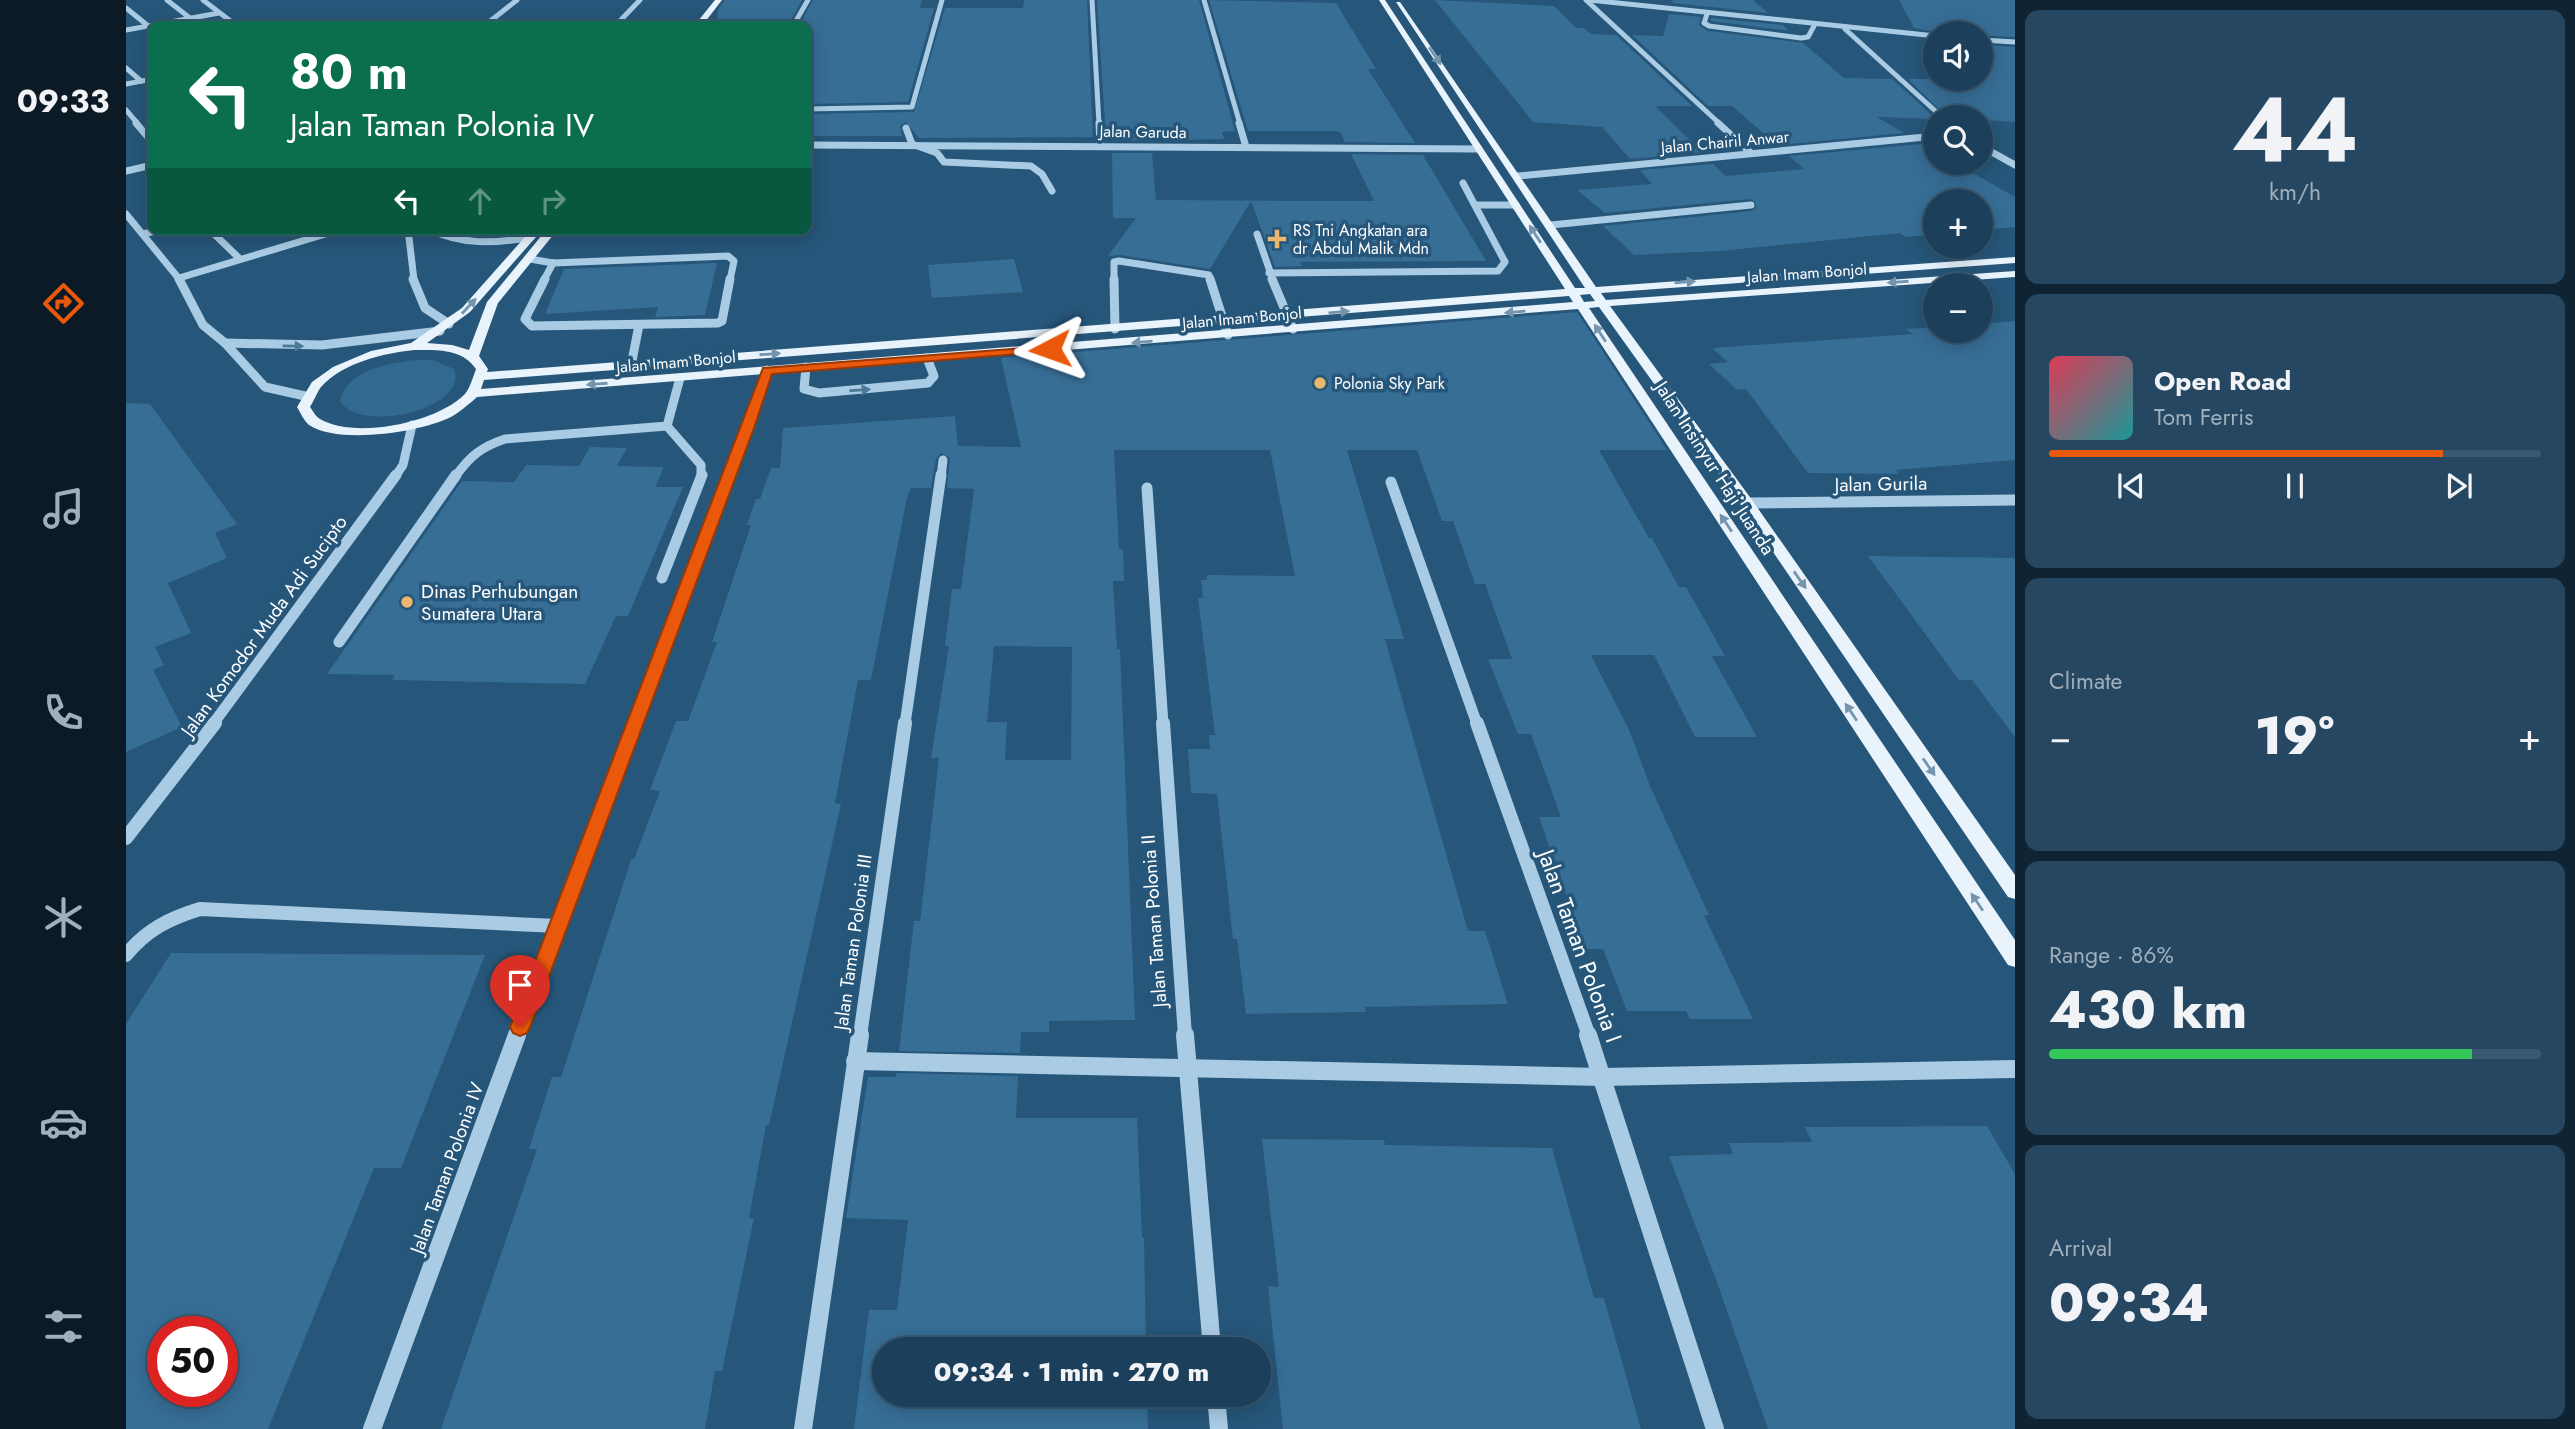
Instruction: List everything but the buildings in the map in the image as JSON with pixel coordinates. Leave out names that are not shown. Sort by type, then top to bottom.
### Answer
[{"type":"main road","points":[[702,21],[719,0]]},
{"type":"main road","name":"Jalan Insinyur Haji Juanda","points":[[1382,0],[1572,292],[2015,958]]},
{"type":"main road","name":"Jalan Insinyur Haji Juanda","points":[[1396,0],[1518,176],[1592,289],[1747,503],[2015,891]]},
{"type":"main road","points":[[414,346],[444,328],[466,310],[533,235]]},
{"type":"main road","points":[[472,356],[493,302],[548,235]]},
{"type":"main road","name":"Jalan Imam Bonjol","points":[[482,376],[1223,321],[1592,289],[2015,260]]},
{"type":"main road","points":[[1946,265],[1959,273]]},
{"type":"main road","name":"Jalan Imam Bonjol","points":[[1993,275],[2015,274]]},
{"type":"main road","name":"Jalan Imam Bonjol","points":[[471,394],[1923,280]]},
{"type":"main road","points":[[1046,334],[1050,349]]},
{"type":"main road","points":[[893,345],[894,361]]},
{"type":"main road","points":[[414,346],[452,348],[472,356],[482,369],[482,376],[471,394],[447,412],[412,425],[370,433],[334,430],[311,419],[304,403],[305,396],[339,368],[372,355],[414,346]]},
{"type":"street","points":[[167,0],[194,21]]},
{"type":"street","points":[[203,0],[230,21]]},
{"type":"street","points":[[490,21],[517,0]]},
{"type":"street","points":[[620,21],[640,0]]},
{"type":"street","points":[[796,21],[808,0]]},
{"type":"street","points":[[812,109],[912,107],[942,0]]},
{"type":"street","points":[[1092,0],[1100,146]]},
{"type":"street","points":[[1204,0],[1246,147]]},
{"type":"street","points":[[1587,0],[1814,26],[1923,35]]},
{"type":"street","points":[[1587,0],[1751,153]]},
{"type":"street","points":[[126,8],[147,25]]},
{"type":"street","points":[[177,21],[219,13]]},
{"type":"street","points":[[1707,14],[1704,23],[1709,26],[1801,38],[1808,37],[1814,26]]},
{"type":"street","points":[[126,30],[147,27]]},
{"type":"street","points":[[1845,29],[1929,105]]},
{"type":"street","points":[[1993,41],[2015,43]]},
{"type":"street","points":[[126,68],[141,81]]},
{"type":"street","points":[[126,84],[147,80]]},
{"type":"street","points":[[126,110],[147,136]]},
{"type":"street","points":[[906,128],[912,144],[937,153],[944,162],[1031,166],[1042,174],[1052,191]]},
{"type":"street","name":"Jalan Chairil Anwar","points":[[1518,176],[1923,137]]},
{"type":"street","name":"Jalan Garuda","points":[[812,145],[1479,149]]},
{"type":"street","points":[[1993,153],[2015,165]]},
{"type":"street","points":[[126,171],[147,166]]},
{"type":"street","points":[[1269,273],[1498,271],[1505,262],[1463,183]]},
{"type":"street","points":[[1475,205],[1516,205]]},
{"type":"street","points":[[1551,225],[1751,205]]},
{"type":"street","points":[[126,214],[178,278],[203,325],[225,343],[265,387],[305,396]]},
{"type":"street","points":[[143,234],[147,233]]},
{"type":"street","points":[[1257,234],[1285,316],[1293,329]]},
{"type":"street","points":[[215,235],[240,259]]},
{"type":"street","points":[[178,278],[322,235]]},
{"type":"street","points":[[409,235],[412,276],[425,308],[444,328]]},
{"type":"street","points":[[442,235],[460,243],[500,244],[529,235]]},
{"type":"street","points":[[530,258],[553,263],[720,256],[734,261],[722,321],[532,326],[526,319],[553,263]]},
{"type":"street","points":[[1115,328],[1114,262],[1119,261],[1209,275],[1228,335]]},
{"type":"street","points":[[631,366],[639,325]]},
{"type":"street","points":[[225,343],[322,345],[444,328]]},
{"type":"street","points":[[806,368],[804,388],[819,393],[928,383],[934,376],[927,358]]},
{"type":"street","name":"Jalan Taman Polonia IV","points":[[372,1429],[557,926],[748,428],[767,370]]},
{"type":"street","points":[[667,426],[680,378]]},
{"type":"street","name":"Jalan Komodor Muda Adi Sucipto","points":[[126,838],[275,644],[403,465],[412,425]]},
{"type":"street","points":[[662,578],[702,475],[701,465],[667,426]]},
{"type":"street","points":[[340,642],[467,460],[483,446],[505,439],[667,426]]},
{"type":"street","name":"Jalan Taman Polonia III","points":[[803,1429],[943,460]]},
{"type":"street","name":"Jalan Taman Polonia I","points":[[1391,482],[1603,1077],[1715,1429]]},
{"type":"street","name":"Jalan Taman Polonia II","points":[[1147,488],[1187,1066],[1211,1337]]},
{"type":"street","name":"Jalan Gurila","points":[[1747,503],[2015,500]]},
{"type":"street","points":[[126,955],[137,939],[168,918],[200,909],[557,926]]},
{"type":"street","points":[[855,1061],[1187,1066],[1603,1077],[2015,1069]]},
{"type":"street","points":[[1217,1407],[1219,1429]]},
{"type":"shaded area","points":[[433,360],[454,369],[455,383],[446,395],[431,405],[391,416],[370,416],[352,412],[340,402],[350,382],[359,375],[381,366]]},
{"type":"place","name":"RS Tni Angkatan ara dr Abdul Malik Mdn","points":[[1277,239]]},
{"type":"place","name":"Polonia Sky Park","points":[[1320,383]]},
{"type":"place","name":"Dinas Perhubungan Sumatera Utara","points":[[407,602]]},
{"type":"route","points":[[520,1027],[748,428],[767,370],[1050,349]]}]
